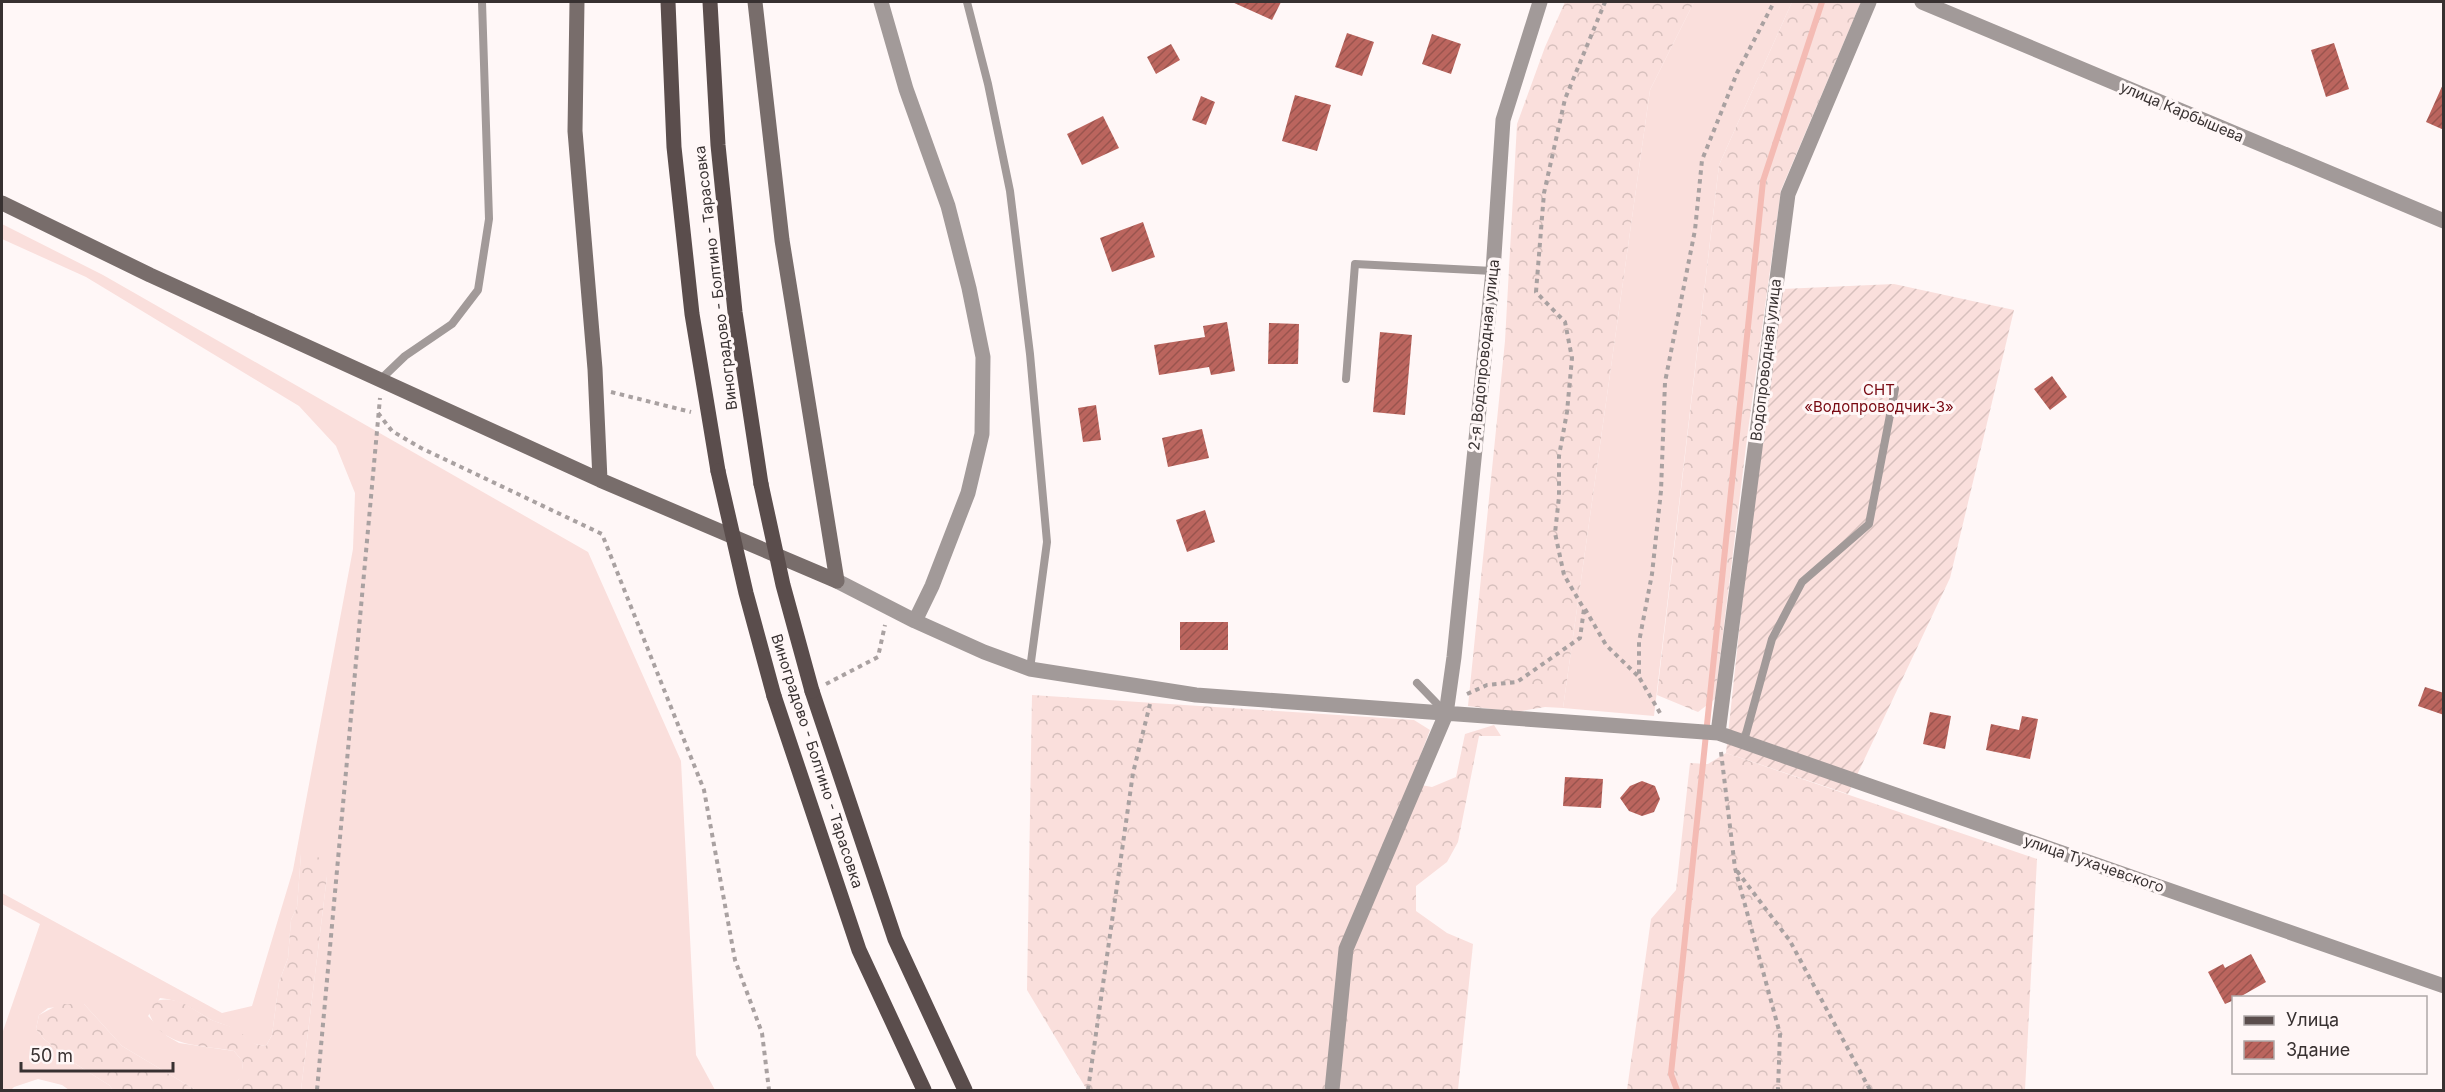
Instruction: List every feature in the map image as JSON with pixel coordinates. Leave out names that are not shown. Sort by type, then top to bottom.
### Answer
[{"type":"main road","name":"Виноградово - Болтино - Тарасовка","points":[[668,2],[674,147],[692,314],[718,471],[746,593],[774,696],[859,950],[924,1090]]},
{"type":"main road","name":"Виноградово - Болтино - Тарасовка","points":[[710,2],[718,145],[731,276],[761,484],[783,585],[812,691],[895,939],[965,1090]]},
{"type":"street","points":[[577,2],[575,131],[596,369],[600,480]]},
{"type":"street","points":[[755,2],[782,240],[837,581]]},
{"type":"street","points":[[881,2],[906,89],[948,206],[969,288],[983,357],[982,434],[968,493],[932,586],[915,621]]},
{"type":"street","name":"2-я Водопроводная улица","points":[[1332,1090],[1346,949],[1447,710],[1493,271],[1503,120],[1540,2]]},
{"type":"street","name":"Водопроводная улица","points":[[1718,733],[1788,194],[1869,2]]},
{"type":"street","name":"улица Карбышева","points":[[1922,2],[2444,220]]},
{"type":"street","points":[[2,203],[150,275],[600,480],[837,581]]},
{"type":"street","name":"улица Тухачевского","points":[[837,581],[915,621],[984,652],[1030,669],[1196,695],[1447,710],[1670,731],[1718,733],[2444,986]]},
{"type":"lane","points":[[381,379],[405,356],[452,324],[478,290],[489,219],[482,2]]},
{"type":"lane","points":[[967,2],[988,84],[1010,191],[1031,366],[1047,542],[1030,669]]},
{"type":"lane","points":[[1346,379],[1355,264],[1493,271]]},
{"type":"lane","points":[[1744,741],[1772,639],[1802,582],[1869,524],[1895,389]]},
{"type":"lane","points":[[1417,683],[1447,710]]},
{"type":"path","points":[[1605,2],[1565,99],[1544,193],[1536,292],[1565,322],[1572,358],[1567,412],[1559,456],[1559,496],[1555,533],[1564,575],[1606,645],[1639,677],[1670,731]]},
{"type":"path","points":[[1639,677],[1639,642],[1652,574],[1661,491],[1665,382],[1695,230],[1702,160],[1737,73],[1773,2]]},
{"type":"path","points":[[317,1090],[381,379]]},
{"type":"path","points":[[620,393],[709,417]]},
{"type":"path","points":[[378,413],[392,431],[421,448],[602,534],[704,790],[735,960],[762,1033],[769,1090]]},
{"type":"path","points":[[812,691],[878,657],[889,608]]},
{"type":"path","points":[[1447,710],[1487,685],[1517,682],[1580,638],[1584,609]]},
{"type":"path","points":[[1088,1090],[1133,773],[1153,688]]},
{"type":"path","points":[[1718,733],[1735,868],[1780,1034],[1778,1090]]},
{"type":"path","points":[[1735,868],[1790,941],[1870,1090]]},
{"type":"green space","points":[[1565,2],[1694,2],[1650,90],[1563,708],[1545,707],[1516,712],[1468,706],[1505,341],[1517,124],[1545,47]]},
{"type":"green space","points":[[1694,2],[1792,2],[1719,165],[1654,716],[1563,708],[1650,90]]},
{"type":"green space","points":[[1792,2],[1861,2],[1781,190],[1747,438],[1715,699],[1698,712],[1657,695],[1719,165]]},
{"type":"green space","points":[[2,224],[103,275],[588,552],[681,761],[696,1055],[715,1090],[301,1090],[327,876],[301,854],[297,907],[291,920],[288,958],[279,982],[272,1035],[266,1046],[251,1042],[231,1027],[211,1020],[174,1001],[160,998],[148,1016],[167,1036],[179,1043],[234,1051],[243,1062],[242,1075],[233,1087],[223,1090],[194,1089],[122,1046],[84,1004],[48,1008],[39,1015],[36,1029],[44,1039],[74,1063],[109,1085],[113,1090],[69,1090],[62,1085],[38,1079],[11,1090],[2,1090],[2,1034],[40,924],[2,904],[2,893],[222,1013],[252,1006],[293,870],[353,549],[355,493],[336,446],[299,406],[86,277],[2,239]]},
{"type":"green space","name":"СНТ «Водопроводчик-3»","points":[[1894,284],[2014,310],[1950,578],[1848,794],[1726,753],[1751,521],[1782,289]]},
{"type":"green space","points":[[1032,695],[1414,720],[1430,730],[1410,783],[1432,787],[1456,777],[1465,734],[1494,725],[1501,736],[1479,736],[1458,842],[1447,862],[1416,886],[1416,911],[1447,933],[1473,944],[1458,1090],[1087,1090],[1027,990]]},
{"type":"green space","points":[[1726,753],[2037,859],[2025,1090],[1627,1090],[1651,919],[1676,890],[1690,763],[1708,764]]},
{"type":"green space","points":[[314,852],[324,864],[327,876],[301,1090],[223,1090],[236,1083],[242,1072],[243,1062],[234,1051],[193,1045],[169,1037],[151,1019],[147,1004],[165,1000],[179,1002],[211,1020],[234,1028],[251,1042],[266,1046],[272,1035],[279,982],[288,958],[291,920],[297,907],[301,854]]},
{"type":"green space","points":[[60,1004],[84,1004],[122,1046],[194,1089],[201,1090],[113,1090],[109,1085],[74,1063],[44,1039],[36,1029],[39,1015]]},
{"type":"building","points":[[1232,2],[1281,2],[1272,20]]},
{"type":"building","points":[[1347,33],[1374,42],[1362,76],[1335,67]]},
{"type":"building","points":[[1432,34],[1461,44],[1451,74],[1422,64]]},
{"type":"building","points":[[2334,43],[2349,89],[2326,97],[2311,50]]},
{"type":"building","points":[[1171,44],[1180,60],[1156,74],[1147,57]]},
{"type":"building","points":[[2444,82],[2444,130],[2426,122]]},
{"type":"building","points":[[1295,95],[1331,105],[1317,151],[1282,141]]},
{"type":"building","points":[[1201,96],[1215,102],[1206,125],[1192,120]]},
{"type":"building","points":[[1103,116],[1119,148],[1082,165],[1067,134]]},
{"type":"building","points":[[1143,222],[1155,257],[1112,272],[1100,238]]},
{"type":"building","points":[[1227,322],[1235,371],[1211,375],[1209,367],[1159,375],[1154,345],[1205,337],[1203,326]]},
{"type":"building","points":[[1269,323],[1299,324],[1298,364],[1268,364]]},
{"type":"building","points":[[1380,332],[1412,335],[1405,415],[1373,412]]},
{"type":"building","points":[[2052,376],[2067,397],[2050,410],[2034,389]]},
{"type":"building","points":[[1096,405],[1101,440],[1083,442],[1078,408]]},
{"type":"building","points":[[1202,429],[1209,458],[1168,467],[1162,438]]},
{"type":"building","points":[[1205,510],[1215,542],[1187,552],[1176,520]]},
{"type":"building","points":[[1180,622],[1228,622],[1228,650],[1180,650]]},
{"type":"building","points":[[2425,687],[2444,693],[2444,715],[2418,706]]},
{"type":"building","points":[[1930,712],[1951,716],[1945,749],[1923,744]]},
{"type":"building","points":[[2022,716],[2038,719],[2030,759],[1986,750],[1991,724],[2019,730]]},
{"type":"building","points":[[1565,777],[1603,779],[1601,808],[1563,806]]},
{"type":"building","points":[[1642,781],[1655,786],[1660,799],[1654,812],[1642,816],[1629,811],[1620,798],[1630,786]]},
{"type":"building","points":[[2251,954],[2266,982],[2242,996],[2232,996],[2232,1001],[2225,1004],[2208,972],[2223,964],[2225,968]]},
{"type":"waterway","points":[[1677,1090],[1671,1074],[1763,181],[1822,2]]}]
